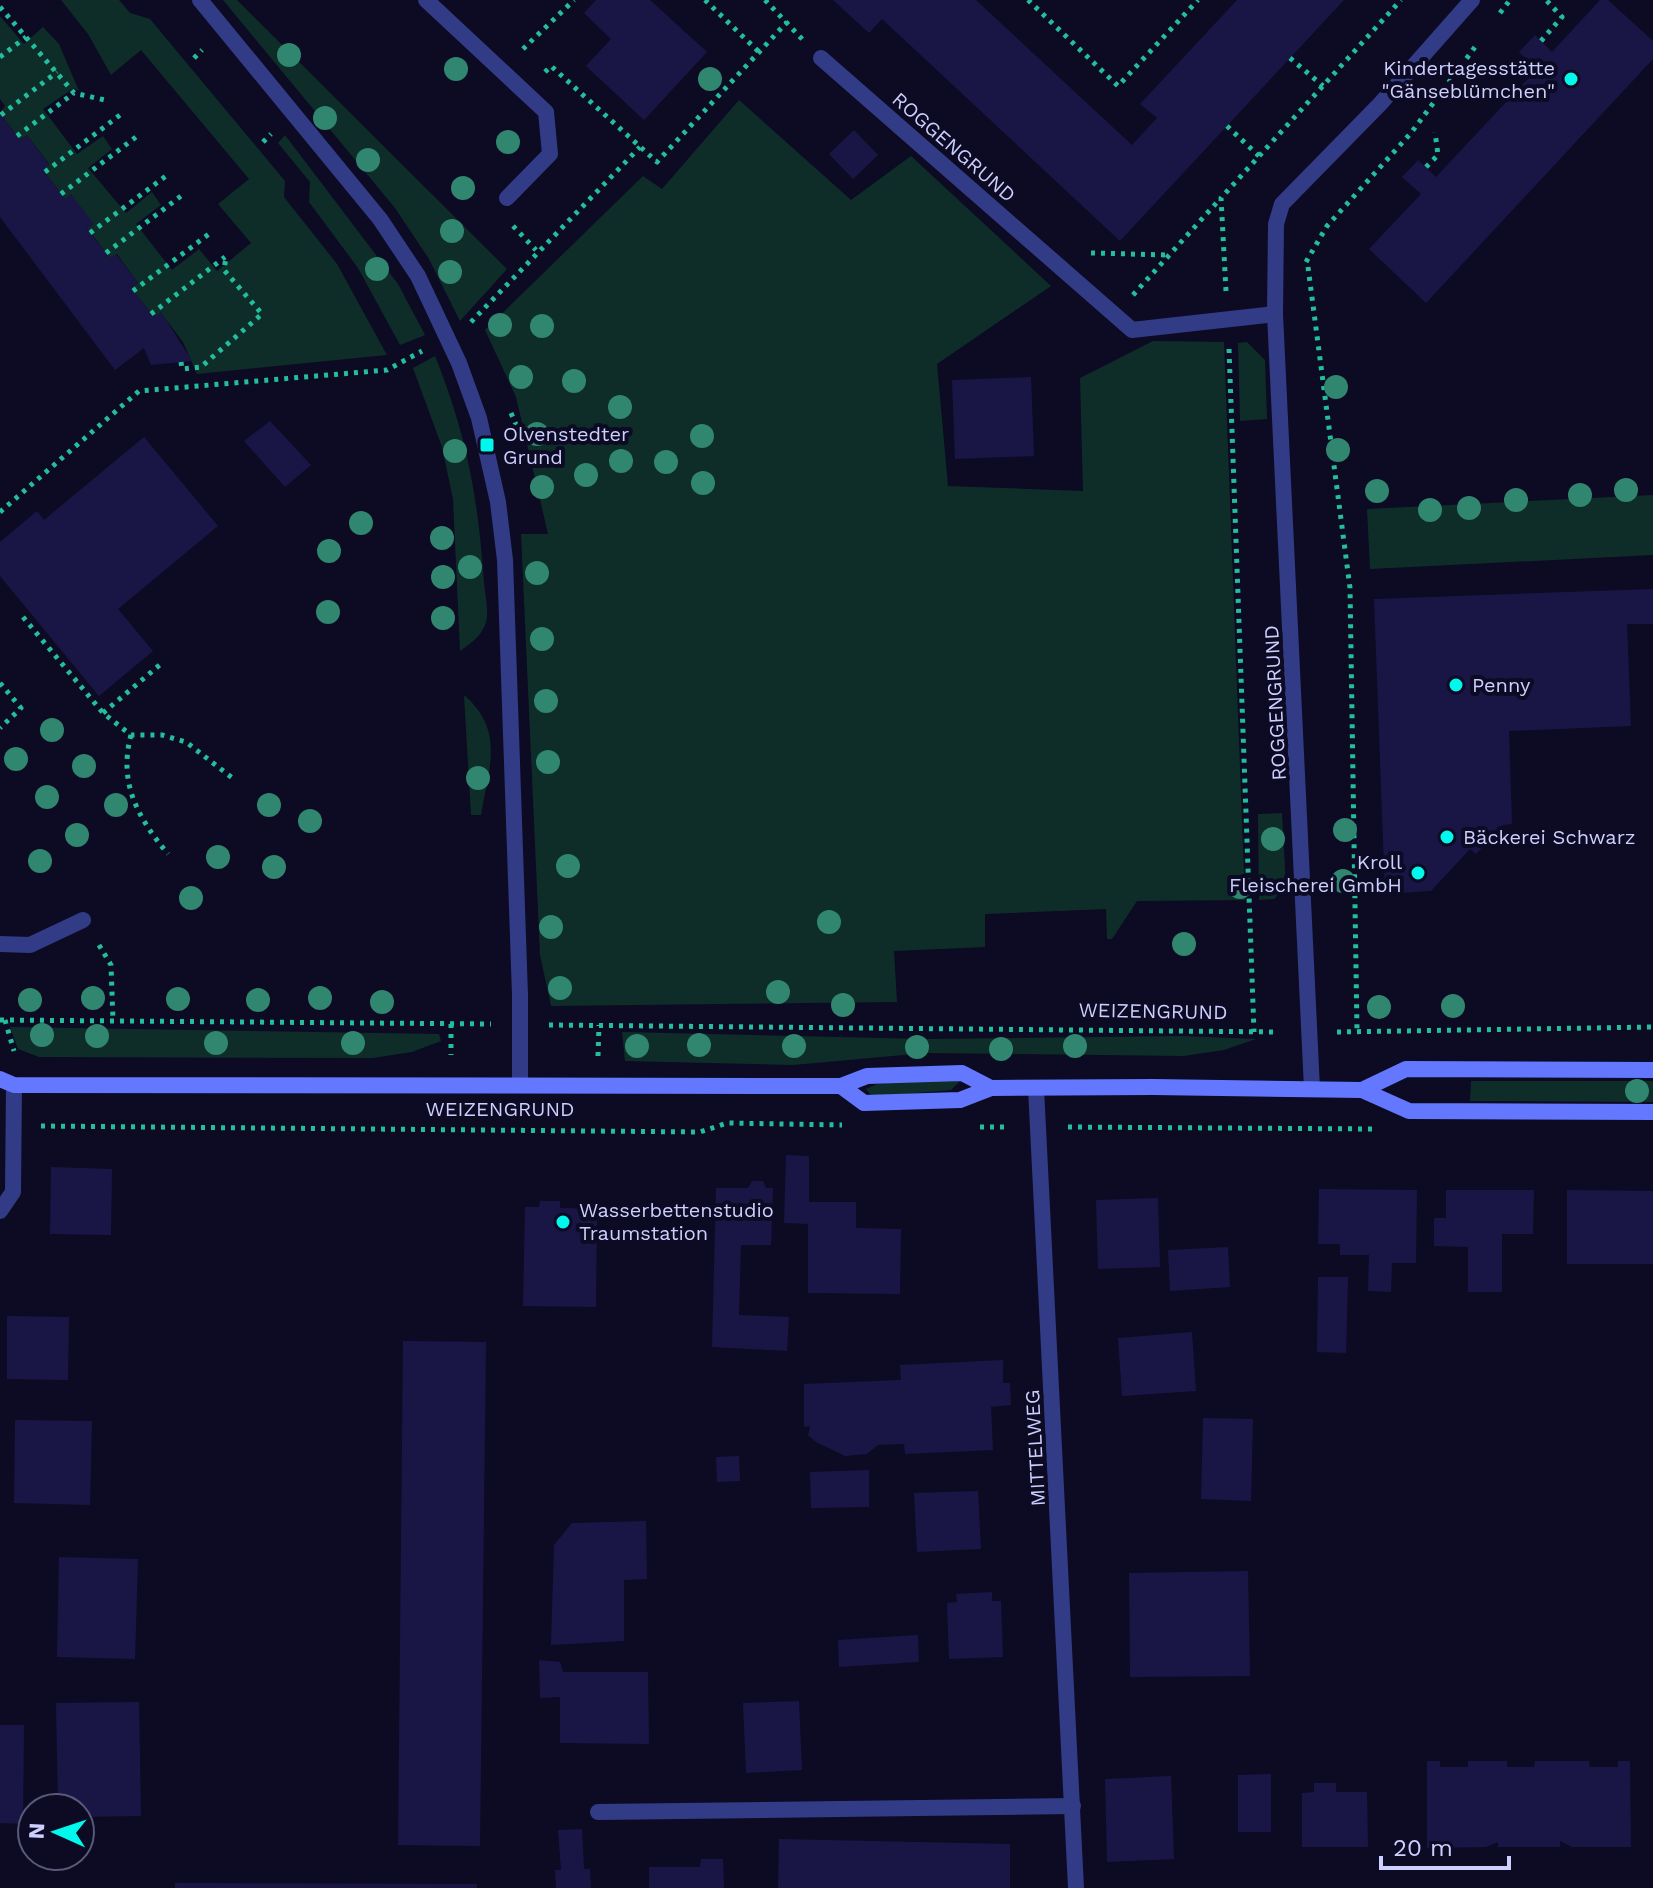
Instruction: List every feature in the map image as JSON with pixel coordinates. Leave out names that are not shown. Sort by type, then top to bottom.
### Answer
[{"type":"main road","name":"WEIZENGRUND","points":[[1362,1090],[1406,1069],[1653,1070]]},
{"type":"main road","name":"WEIZENGRUND","points":[[5,1086],[841,1086],[867,1076],[962,1073],[991,1088]]},
{"type":"main road","name":"WEIZENGRUND","points":[[841,1086],[864,1103],[960,1100],[991,1088],[1312,1089],[1362,1090],[1409,1111],[1653,1112]]},
{"type":"street","points":[[200,0],[393,235],[418,276],[448,338],[487,445],[505,560],[520,980],[520,1084]]},
{"type":"street","points":[[426,0],[546,112],[550,154],[507,198]]},
{"type":"street","name":"ROGGENGRUND","points":[[1312,1089],[1275,314],[1276,224],[1282,204],[1380,104],[1472,0]]},
{"type":"street","name":"ROGGENGRUND","points":[[821,58],[1132,330],[1275,314]]},
{"type":"street","points":[[0,944],[30,945],[83,920]]},
{"type":"street","points":[[0,1211],[13,1192],[14,1126],[5,1086]]},
{"type":"street","name":"MITTELWEG","points":[[1036,1088],[1076,1888]]},
{"type":"street","points":[[598,1812],[1073,1806]]},
{"type":"path","points":[[518,54],[574,0]]},
{"type":"path","points":[[705,0],[759,52]]},
{"type":"path","points":[[765,0],[821,58]]},
{"type":"path","points":[[1028,0],[1118,86],[1198,0]]},
{"type":"path","points":[[1115,315],[1401,0]]},
{"type":"path","points":[[1494,21],[1510,0]]},
{"type":"path","points":[[1541,41],[1562,17],[1546,0]]},
{"type":"path","points":[[0,7],[74,93],[109,101]]},
{"type":"path","points":[[524,92],[551,66],[657,162],[787,22]]},
{"type":"path","points":[[0,57],[26,37]]},
{"type":"path","points":[[1275,314],[1327,226],[1411,133],[1477,43]]},
{"type":"path","points":[[194,58],[203,49]]},
{"type":"path","points":[[1290,58],[1323,86]]},
{"type":"path","points":[[1,115],[57,72]]},
{"type":"path","points":[[17,136],[74,93]]},
{"type":"path","points":[[45,172],[120,115]]},
{"type":"path","points":[[1227,126],[1259,156]]},
{"type":"path","points":[[1426,167],[1438,155],[1435,132]]},
{"type":"path","points":[[263,142],[272,133]]},
{"type":"path","points":[[61,194],[136,137]]},
{"type":"path","points":[[0,512],[139,391],[387,370],[448,338],[474,320],[536,250],[640,147]]},
{"type":"path","points":[[90,233],[166,176]]},
{"type":"path","points":[[106,253],[181,196]]},
{"type":"path","name":"ROGGENGRUND","points":[[1221,198],[1254,1032]]},
{"type":"path","points":[[133,291],[209,234]]},
{"type":"path","points":[[1043,252],[1170,255]]},
{"type":"path","points":[[151,314],[226,257],[224,270],[262,314],[201,367],[182,369],[181,362]]},
{"type":"path","points":[[1307,261],[1350,588],[1354,1031],[1653,1027]]},
{"type":"path","points":[[23,617],[103,713],[131,735],[162,735],[186,742],[235,780]]},
{"type":"path","points":[[103,713],[162,663]]},
{"type":"path","points":[[0,683],[21,708],[0,728]]},
{"type":"path","points":[[131,735],[126,764],[130,794],[144,824],[168,854]]},
{"type":"path","points":[[83,920],[111,965],[113,1021]]},
{"type":"path","points":[[14,1051],[3,1020],[470,1023]]},
{"type":"path","name":"WEIZENGRUND","points":[[560,1025],[1267,1032]]},
{"type":"path","name":"WEIZENGRUND","points":[[14,1126],[700,1132],[727,1123],[857,1125]]},
{"type":"path","points":[[971,1126],[998,1126]]},
{"type":"path","points":[[1056,1127],[1382,1129]]},
{"type":"green space","points":[[61,0],[119,0],[130,13],[150,19],[285,181],[284,197],[337,264],[387,355],[197,374],[183,342],[161,313],[154,317],[131,288],[138,283],[117,254],[110,258],[43,170],[49,164],[27,135],[20,140],[0,113],[5,106],[0,99],[0,16],[24,44],[43,27],[59,44],[79,91],[74,88],[43,109],[77,154],[103,136],[112,149],[88,168],[126,213],[152,192],[161,205],[136,224],[172,270],[199,249],[217,271],[251,243],[218,204],[249,179],[141,50],[111,75],[88,34]]},
{"type":"green space","points":[[223,0],[237,0],[507,269],[460,321],[429,259],[395,208]]},
{"type":"green space","points":[[739,100],[851,200],[911,156],[1051,286],[937,364],[948,486],[1083,491],[1080,378],[1153,341],[1224,342],[1245,900],[1137,901],[1112,939],[1107,939],[1106,909],[985,914],[985,947],[894,951],[897,1002],[551,1006],[540,955],[521,534],[548,534],[516,397],[485,330],[643,176],[662,189]]},
{"type":"green space","points":[[285,135],[398,284],[425,335],[400,345],[358,268],[309,202],[310,182],[278,143]]},
{"type":"green space","points":[[1247,342],[1265,360],[1267,419],[1240,421],[1238,343]]},
{"type":"green space","points":[[435,356],[455,413],[469,467],[487,604],[483,629],[460,651],[453,499],[442,447],[413,368]]},
{"type":"green space","points":[[1653,495],[1653,555],[1370,569],[1367,509]]},
{"type":"green space","points":[[464,695],[477,708],[490,736],[490,765],[481,815],[471,815]]},
{"type":"green space","points":[[1282,813],[1286,887],[1274,899],[1259,900],[1258,814]]},
{"type":"green space","points":[[10,1027],[439,1034],[441,1041],[412,1052],[373,1058],[39,1057],[18,1049]]},
{"type":"green space","points":[[622,1032],[924,1039],[1182,1036],[1256,1039],[1224,1050],[1184,1056],[926,1053],[793,1065],[625,1061]]},
{"type":"green space","points":[[957,1077],[959,1082],[951,1090],[882,1096],[871,1095],[866,1089],[877,1084]]},
{"type":"green space","points":[[1471,1081],[1653,1081],[1653,1102],[1470,1101]]},
{"type":"building","points":[[596,0],[650,0],[707,52],[644,120],[586,66],[611,39],[584,13]]},
{"type":"building","points":[[833,0],[976,0],[1132,145],[1157,118],[1140,104],[1237,0],[1344,0],[1120,241],[882,19],[869,33]]},
{"type":"building","points":[[1600,0],[1608,0],[1653,41],[1653,59],[1426,303],[1369,249],[1421,194],[1402,177],[1418,160],[1436,177],[1537,69],[1519,52],[1535,35],[1552,52]]},
{"type":"building","points":[[0,113],[20,140],[27,135],[49,165],[43,170],[65,199],[71,194],[94,224],[87,229],[110,258],[116,254],[138,283],[131,288],[154,317],[161,312],[192,361],[151,365],[144,348],[115,370],[0,217]]},
{"type":"building","points":[[854,130],[878,155],[853,179],[829,154]]},
{"type":"building","points":[[1031,377],[1034,456],[955,459],[952,380]]},
{"type":"building","points":[[270,421],[311,465],[285,487],[244,441]]},
{"type":"building","points":[[144,437],[218,526],[118,609],[153,651],[99,696],[0,576],[0,542],[37,511],[44,520]]},
{"type":"building","points":[[1653,589],[1653,624],[1627,624],[1631,726],[1509,731],[1512,824],[1503,825],[1476,854],[1470,849],[1431,891],[1385,894],[1374,599]]},
{"type":"building","points":[[786,1155],[809,1156],[809,1202],[856,1202],[856,1228],[901,1229],[900,1294],[808,1293],[808,1224],[784,1223]]},
{"type":"building","points":[[51,1167],[112,1169],[111,1235],[50,1234]]},
{"type":"building","points":[[752,1181],[763,1181],[766,1188],[773,1188],[771,1245],[741,1245],[739,1315],[789,1317],[787,1351],[712,1347],[716,1188],[748,1188]]},
{"type":"building","points":[[1319,1189],[1417,1190],[1416,1263],[1392,1263],[1391,1292],[1368,1291],[1369,1255],[1340,1255],[1340,1244],[1318,1244]]},
{"type":"building","points":[[1446,1190],[1534,1190],[1533,1234],[1502,1234],[1502,1292],[1468,1292],[1468,1247],[1434,1246],[1434,1218],[1446,1218]]},
{"type":"building","points":[[1567,1190],[1653,1191],[1653,1264],[1567,1264]]},
{"type":"building","points":[[1158,1198],[1160,1267],[1098,1269],[1096,1200]]},
{"type":"building","points":[[540,1201],[560,1201],[560,1208],[597,1209],[596,1307],[523,1306],[525,1207],[539,1207]]},
{"type":"building","points":[[1228,1247],[1230,1287],[1170,1291],[1168,1250]]},
{"type":"building","points":[[1318,1277],[1348,1277],[1346,1353],[1317,1352]]},
{"type":"building","points":[[7,1316],[69,1317],[68,1380],[7,1379]]},
{"type":"building","points":[[1192,1332],[1196,1391],[1122,1396],[1118,1338]]},
{"type":"building","points":[[403,1341],[486,1342],[480,1846],[398,1845]]},
{"type":"building","points":[[1003,1360],[1003,1383],[1010,1383],[1011,1405],[991,1407],[993,1450],[905,1454],[904,1444],[878,1445],[867,1454],[845,1456],[816,1442],[808,1435],[810,1426],[804,1427],[804,1384],[901,1380],[900,1365]]},
{"type":"building","points":[[1203,1418],[1253,1419],[1251,1501],[1201,1499]]},
{"type":"building","points":[[15,1420],[92,1421],[90,1505],[14,1503]]},
{"type":"building","points":[[739,1456],[740,1481],[717,1482],[716,1457]]},
{"type":"building","points":[[869,1470],[869,1507],[811,1508],[810,1472]]},
{"type":"building","points":[[978,1491],[981,1549],[917,1552],[914,1493]]},
{"type":"building","points":[[646,1521],[647,1579],[624,1580],[624,1641],[551,1645],[554,1545],[572,1523]]},
{"type":"building","points":[[59,1557],[138,1559],[135,1659],[57,1657]]},
{"type":"building","points":[[1248,1571],[1250,1676],[1130,1677],[1129,1573]]},
{"type":"building","points":[[992,1592],[992,1601],[1001,1601],[1003,1657],[949,1659],[947,1603],[957,1602],[956,1594]]},
{"type":"building","points":[[918,1635],[919,1662],[839,1667],[838,1640]]},
{"type":"building","points":[[539,1660],[560,1662],[563,1672],[648,1672],[649,1744],[560,1743],[560,1697],[540,1698]]},
{"type":"building","points":[[799,1701],[802,1770],[746,1773],[743,1703]]},
{"type":"building","points":[[139,1702],[141,1816],[96,1817],[96,1792],[58,1792],[56,1703]]},
{"type":"building","points":[[0,1725],[24,1725],[23,1792],[16,1792],[16,1824],[0,1823]]},
{"type":"building","points":[[1427,1761],[1440,1761],[1440,1767],[1468,1767],[1468,1761],[1507,1761],[1507,1767],[1534,1767],[1535,1761],[1589,1761],[1590,1767],[1618,1767],[1618,1761],[1630,1761],[1631,1847],[1572,1847],[1560,1841],[1560,1847],[1498,1847],[1498,1842],[1486,1847],[1427,1848]]},
{"type":"building","points":[[1271,1774],[1271,1832],[1238,1832],[1238,1775]]},
{"type":"building","points":[[1171,1776],[1174,1859],[1107,1862],[1105,1779]]},
{"type":"building","points":[[1314,1783],[1336,1783],[1336,1792],[1367,1792],[1368,1847],[1302,1847],[1302,1793],[1314,1792]]},
{"type":"building","points":[[582,1829],[584,1869],[590,1869],[591,1888],[556,1888],[555,1870],[561,1870],[558,1830]]},
{"type":"building","points":[[779,1839],[1010,1844],[1010,1888],[778,1888]]},
{"type":"building","points":[[701,1859],[723,1859],[724,1888],[649,1888],[649,1867],[700,1867]]},
{"type":"building","points":[[175,1883],[477,1884],[477,1888],[175,1888]]},
{"type":"place","name":"Kindertagesstätte \"Gänseblümchen\"","points":[[1571,79]]},
{"type":"place","name":"Olvenstedter Grund","points":[[487,445]]},
{"type":"place","name":"Penny","points":[[1456,685]]},
{"type":"place","name":"Bäckerei Schwarz","points":[[1447,837]]},
{"type":"place","name":"Kroll Fleischerei GmbH","points":[[1418,873]]},
{"type":"place","name":"Wasserbettenstudio Traumstation","points":[[563,1222]]}]
